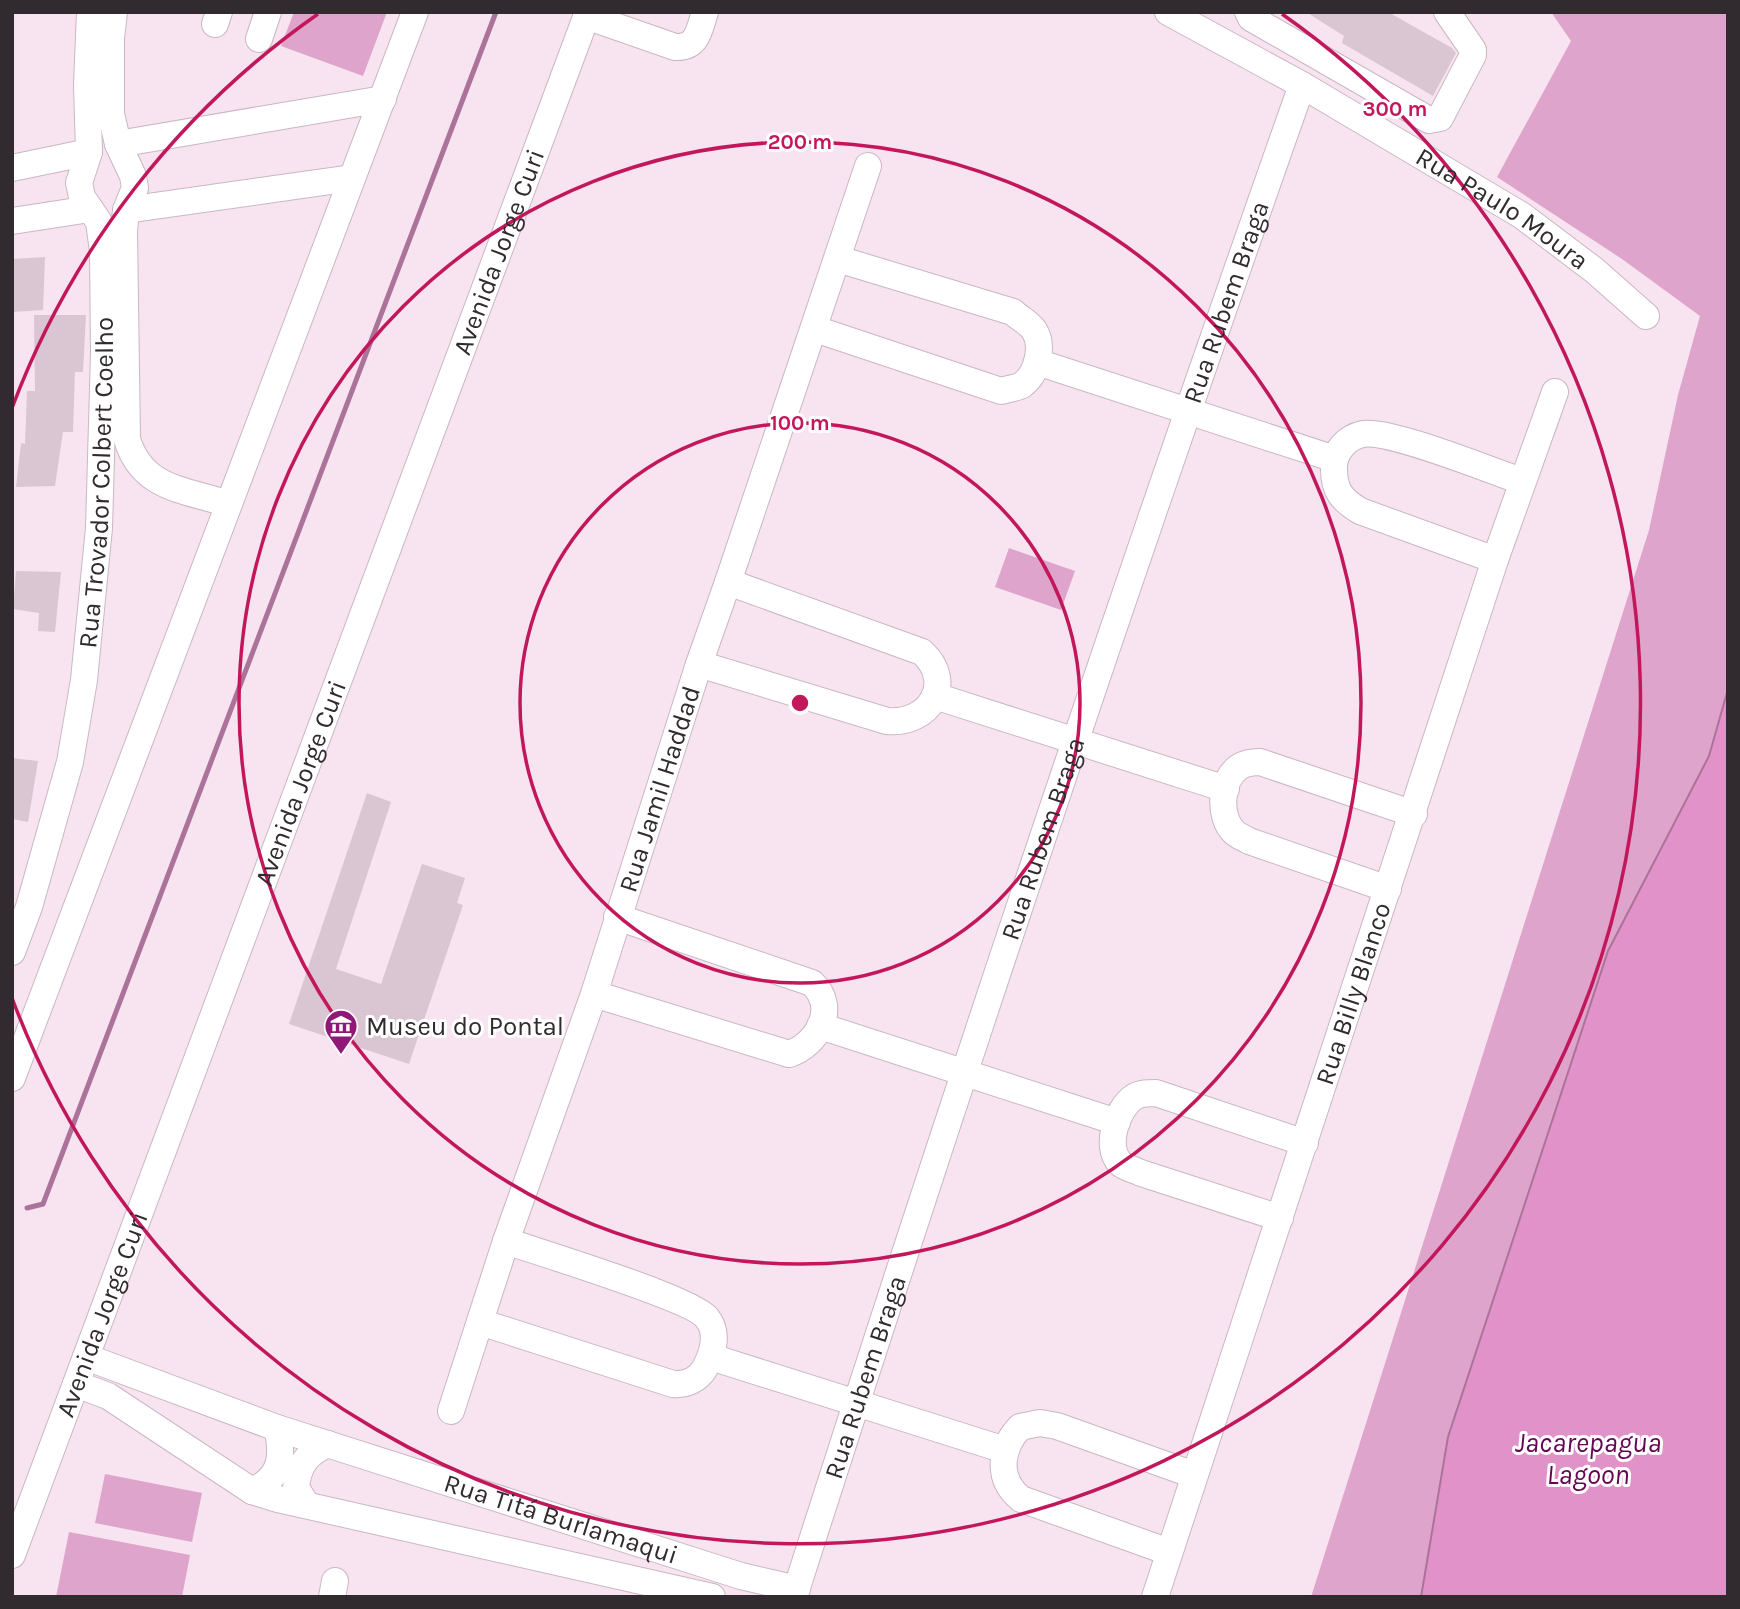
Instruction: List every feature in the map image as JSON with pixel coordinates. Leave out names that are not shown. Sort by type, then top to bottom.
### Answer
[{"type":"street","name":"Rua Trovador Colbert Coelho","points":[[12,952],[29,907],[70,762],[83,680],[99,528],[105,300],[103,251],[99,222],[82,197],[79,183],[89,152],[87,85],[90,12]]},
{"type":"street","points":[[114,12],[111,38],[111,114],[118,145],[133,176],[135,188],[127,210],[124,231],[127,439],[130,451],[141,468],[154,480],[228,504]]},
{"type":"street","points":[[259,38],[268,12]]},
{"type":"street","points":[[12,1078],[415,12]]},
{"type":"street","points":[[587,14],[676,47],[685,47],[697,38],[705,12]]},
{"type":"street","points":[[1248,12],[1251,18],[1429,120],[1440,118],[1473,55],[1473,50],[1447,12]]},
{"type":"street","name":"Avenida Jorge Curi","points":[[15,1543],[587,14]]},
{"type":"street","name":"Rua Paulo Moura","points":[[1183,16],[1521,215],[1594,270],[1646,316]]},
{"type":"street","name":"Rua Rubem Braga","points":[[796,1593],[1075,741],[1302,85]]},
{"type":"street","points":[[118,145],[383,99]]},
{"type":"street","points":[[12,168],[89,152]]},
{"type":"street","name":"Rua Jamil Haddad","points":[[451,1410],[506,1241],[594,994],[699,664],[815,329],[868,166]]},
{"type":"street","points":[[127,210],[352,178]]},
{"type":"street","points":[[12,221],[90,209]]},
{"type":"street","points":[[815,329],[1001,391],[1021,386],[1037,362],[1040,344],[1033,329],[1013,312],[838,259]]},
{"type":"street","points":[[1037,362],[1335,459]]},
{"type":"street","name":"Rua Billy Blanco","points":[[1155,1597],[1414,814],[1495,560],[1555,391]]},
{"type":"street","points":[[1495,560],[1352,506],[1343,500],[1335,487],[1335,459],[1352,438],[1364,434],[1381,435],[1522,481]]},
{"type":"street","points":[[699,664],[887,721],[902,723],[916,718],[927,710],[934,696],[938,677],[932,661],[922,652],[729,582]]},
{"type":"street","points":[[934,696],[1226,789]]},
{"type":"street","points":[[1388,890],[1249,841],[1235,833],[1225,814],[1229,779],[1239,766],[1260,762],[1414,814]]},
{"type":"street","points":[[594,994],[789,1054],[808,1045],[820,1026],[824,1002],[813,983],[617,917]]},
{"type":"street","points":[[820,1026],[1118,1122]]},
{"type":"street","points":[[1280,1218],[1121,1164],[1114,1153],[1113,1139],[1118,1122],[1123,1109],[1134,1098],[1156,1093],[1305,1143]]},
{"type":"street","points":[[481,1322],[673,1384],[691,1382],[702,1372],[711,1357],[715,1338],[709,1320],[702,1313],[667,1297],[506,1241]]},
{"type":"street","name":"Rua Titá Burlamaqui","points":[[86,1357],[277,1428],[796,1593]]},
{"type":"street","points":[[711,1357],[1005,1450]]},
{"type":"street","points":[[76,1384],[108,1396],[252,1491],[269,1482],[281,1459],[277,1428]]},
{"type":"street","points":[[1169,1552],[1021,1499],[1005,1481],[1005,1450],[1020,1427],[1040,1423],[1057,1426],[1195,1475]]},
{"type":"street","points":[[306,1504],[296,1488],[299,1468],[314,1450],[327,1444]]},
{"type":"street","name":"Rua Titá Burlamaqui","points":[[252,1491],[712,1597]]},
{"type":"shaded area","points":[[294,12],[387,12],[363,76],[281,46]]},
{"type":"shaded area","points":[[1551,12],[1728,12],[1728,689],[1709,756],[1608,951],[1448,1437],[1421,1597],[1311,1597],[1649,530],[1678,395],[1700,316],[1622,259],[1497,177],[1571,41]]},
{"type":"shaded area","points":[[1009,548],[1075,571],[1061,610],[995,587]]},
{"type":"shaded area","points":[[105,1474],[202,1493],[192,1542],[95,1523]]},
{"type":"shaded area","points":[[69,1532],[190,1555],[182,1597],[56,1597]]},
{"type":"water","name":"Jacarepagua Lagoon","points":[[1728,689],[1728,1597],[1421,1597],[1448,1437],[1608,951],[1709,756]]},
{"type":"building","points":[[1306,12],[1388,12],[1452,48],[1456,53],[1433,96],[1342,43],[1344,36]]},
{"type":"building","points":[[45,257],[43,310],[12,312],[12,259]]},
{"type":"building","points":[[34,315],[86,315],[83,372],[75,372],[73,432],[63,432],[55,486],[16,487],[21,443],[25,444],[27,391],[35,391]]},
{"type":"building","points":[[16,571],[61,572],[55,632],[38,631],[39,613],[13,609]]},
{"type":"building","points":[[12,758],[38,761],[28,822],[12,819]]},
{"type":"building","points":[[367,793],[391,802],[336,969],[381,984],[422,864],[465,878],[457,903],[463,905],[409,1064],[289,1024]]},
{"type":"waterway","points":[[27,1208],[43,1204],[496,12]]},
{"type":"place","name":"Museu do Pontal","points":[[341,1056]]}]
